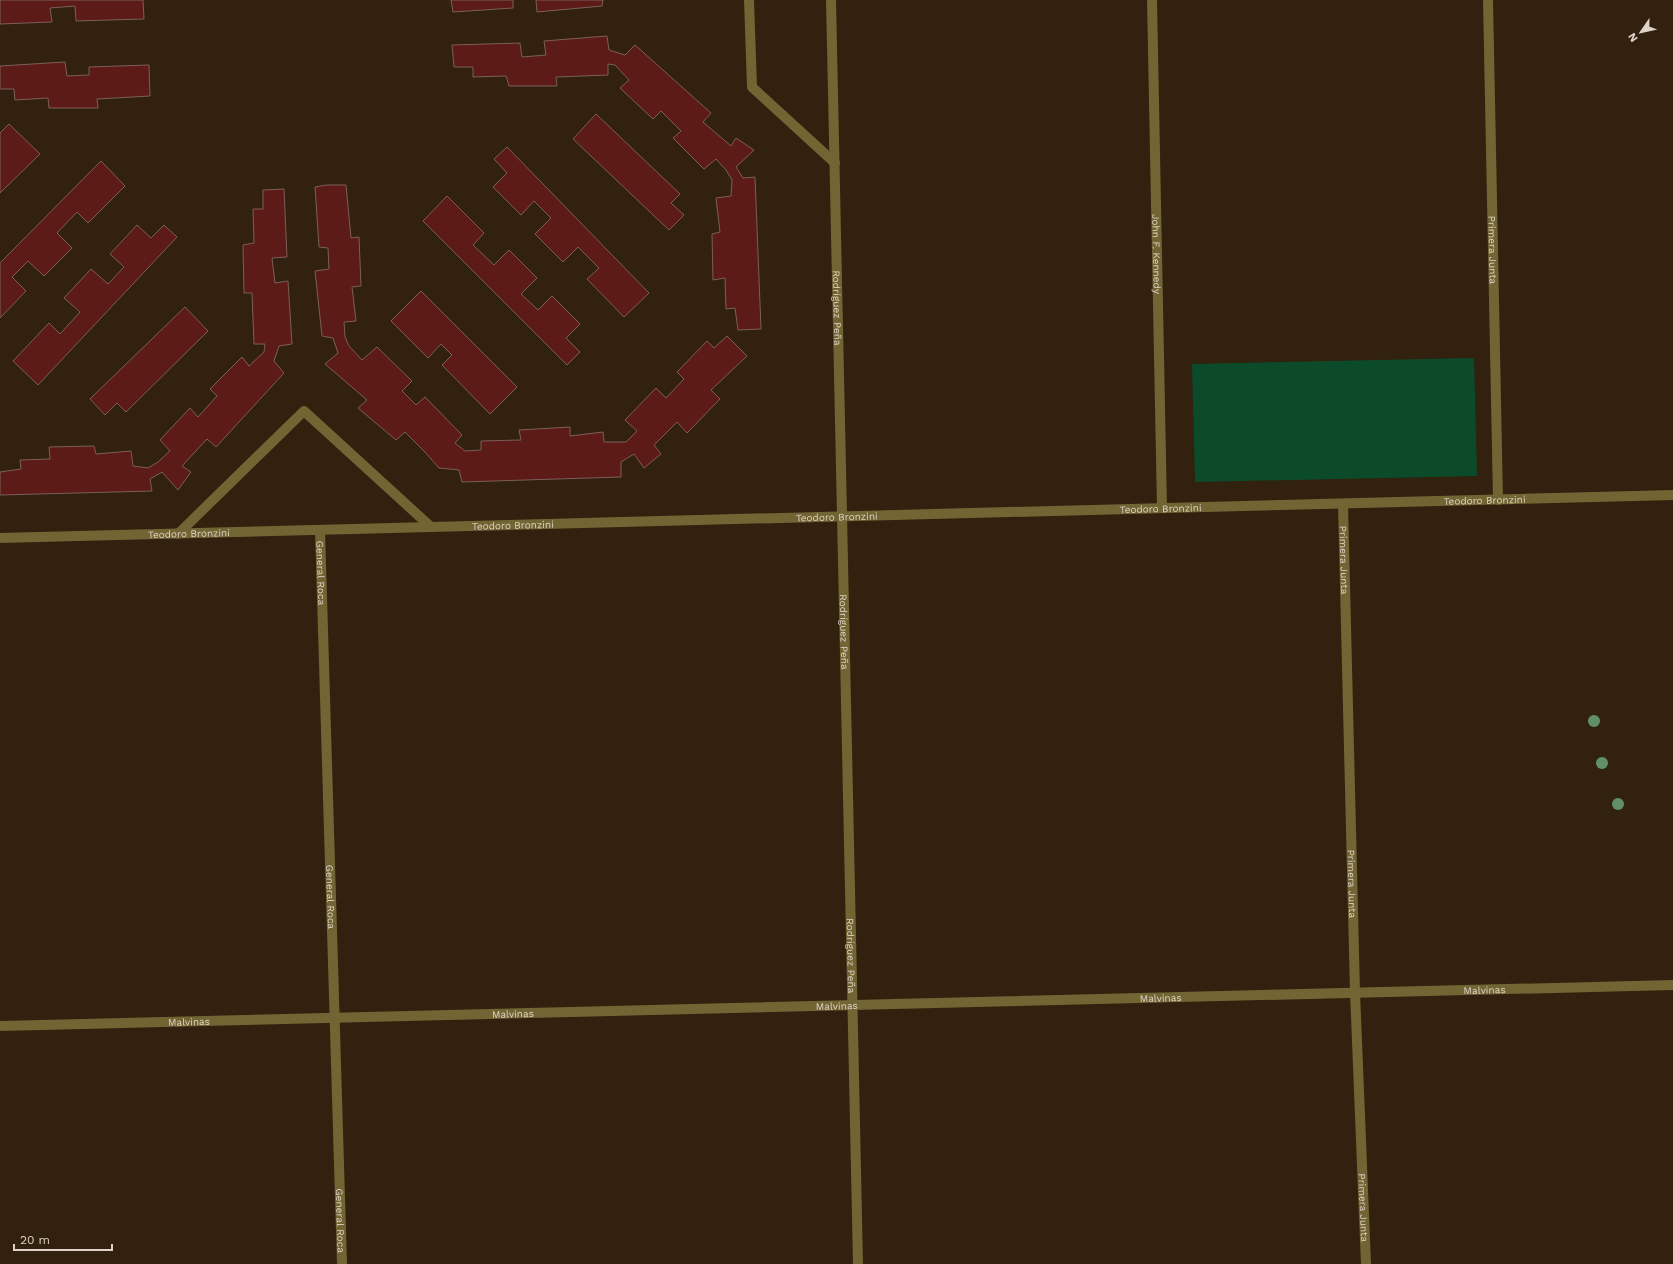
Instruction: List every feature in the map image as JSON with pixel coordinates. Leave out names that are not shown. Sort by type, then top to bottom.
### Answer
[{"type":"street","points":[[749,0],[752,86],[834,163]]},
{"type":"street","name":"Rodríguez Peña","points":[[831,0],[858,1264]]},
{"type":"street","name":"John F. Kennedy","points":[[1152,0],[1162,508]]},
{"type":"street","name":"Primera Junta","points":[[1488,0],[1498,500]]},
{"type":"street","points":[[178,534],[304,410],[431,527]]},
{"type":"street","name":"Teodoro Bronzini","points":[[0,538],[1673,495]]},
{"type":"street","name":"Primera Junta","points":[[1343,504],[1355,992],[1366,1264]]},
{"type":"street","name":"General Roca","points":[[320,530],[342,1264]]},
{"type":"street","name":"Malvinas","points":[[0,1026],[1673,985]]},
{"type":"green space","points":[[1474,358],[1477,476],[1195,482],[1192,364]]},
{"type":"building","points":[[0,0],[143,0],[144,19],[76,21],[75,6],[50,8],[52,22],[0,24]]},
{"type":"building","points":[[451,0],[513,0],[513,8],[453,12]]},
{"type":"building","points":[[536,0],[603,0],[602,6],[537,12]]},
{"type":"building","points":[[607,36],[609,50],[625,55],[635,45],[711,113],[703,122],[731,146],[736,138],[754,150],[736,167],[743,178],[755,177],[761,329],[738,330],[735,308],[726,309],[725,278],[713,280],[712,234],[720,232],[716,198],[731,196],[732,180],[726,170],[716,159],[704,169],[673,138],[681,131],[661,111],[653,119],[620,88],[629,80],[615,65],[608,64],[608,75],[556,77],[557,86],[509,86],[506,76],[473,77],[473,67],[454,67],[452,45],[520,43],[522,57],[546,55],[544,41]]},
{"type":"building","points":[[65,62],[67,76],[89,75],[89,67],[149,65],[150,96],[97,99],[98,108],[49,108],[48,98],[15,100],[14,89],[0,89],[0,66]]},
{"type":"building","points":[[596,114],[680,194],[671,203],[684,215],[669,230],[573,139]]},
{"type":"building","points":[[9,124],[40,154],[0,193],[0,133]]},
{"type":"building","points":[[507,147],[649,293],[624,317],[587,279],[599,268],[578,247],[563,262],[535,234],[551,218],[534,201],[521,215],[493,187],[507,173],[494,159]]},
{"type":"building","points":[[101,161],[125,186],[88,223],[77,212],[57,233],[72,248],[44,276],[28,261],[12,277],[26,291],[0,318],[0,263]]},
{"type":"building","points":[[326,185],[346,185],[351,238],[359,237],[361,286],[352,287],[356,321],[344,322],[345,337],[349,346],[362,360],[377,347],[412,381],[402,391],[416,405],[425,397],[462,435],[455,443],[465,451],[481,450],[481,441],[521,440],[519,430],[570,427],[570,436],[603,432],[604,442],[626,442],[637,431],[625,420],[656,388],[666,398],[684,379],[677,372],[707,341],[714,348],[727,336],[747,356],[711,390],[720,399],[687,433],[677,422],[654,445],[661,454],[644,468],[634,454],[621,462],[621,477],[462,482],[459,470],[439,468],[405,432],[396,440],[358,408],[367,400],[325,364],[338,353],[333,338],[322,336],[315,271],[329,269],[328,248],[319,247],[315,187]]},
{"type":"building","points":[[284,189],[287,257],[272,258],[275,283],[288,281],[292,344],[279,346],[274,361],[284,373],[216,447],[207,439],[182,466],[191,472],[178,490],[162,472],[150,479],[152,491],[0,495],[0,472],[21,469],[20,460],[50,459],[49,447],[94,446],[96,454],[131,451],[133,466],[148,468],[158,462],[170,451],[160,440],[190,408],[198,417],[217,396],[210,389],[242,357],[249,366],[264,352],[265,344],[254,344],[252,293],[244,293],[243,245],[254,243],[253,209],[263,209],[263,190]]},
{"type":"building","points":[[447,196],[484,233],[473,245],[494,265],[509,250],[537,278],[521,294],[538,310],[552,296],[580,324],[566,338],[580,352],[567,365],[423,221]]},
{"type":"building","points":[[137,225],[151,238],[164,225],[177,237],[38,385],[13,361],[49,323],[60,334],[80,312],[64,298],[91,269],[108,284],[124,267],[110,254]]},
{"type":"building","points":[[421,291],[517,387],[490,414],[442,365],[452,355],[441,344],[428,358],[391,321]]},
{"type":"building","points":[[185,307],[208,331],[126,412],[117,403],[105,415],[90,399]]}]
